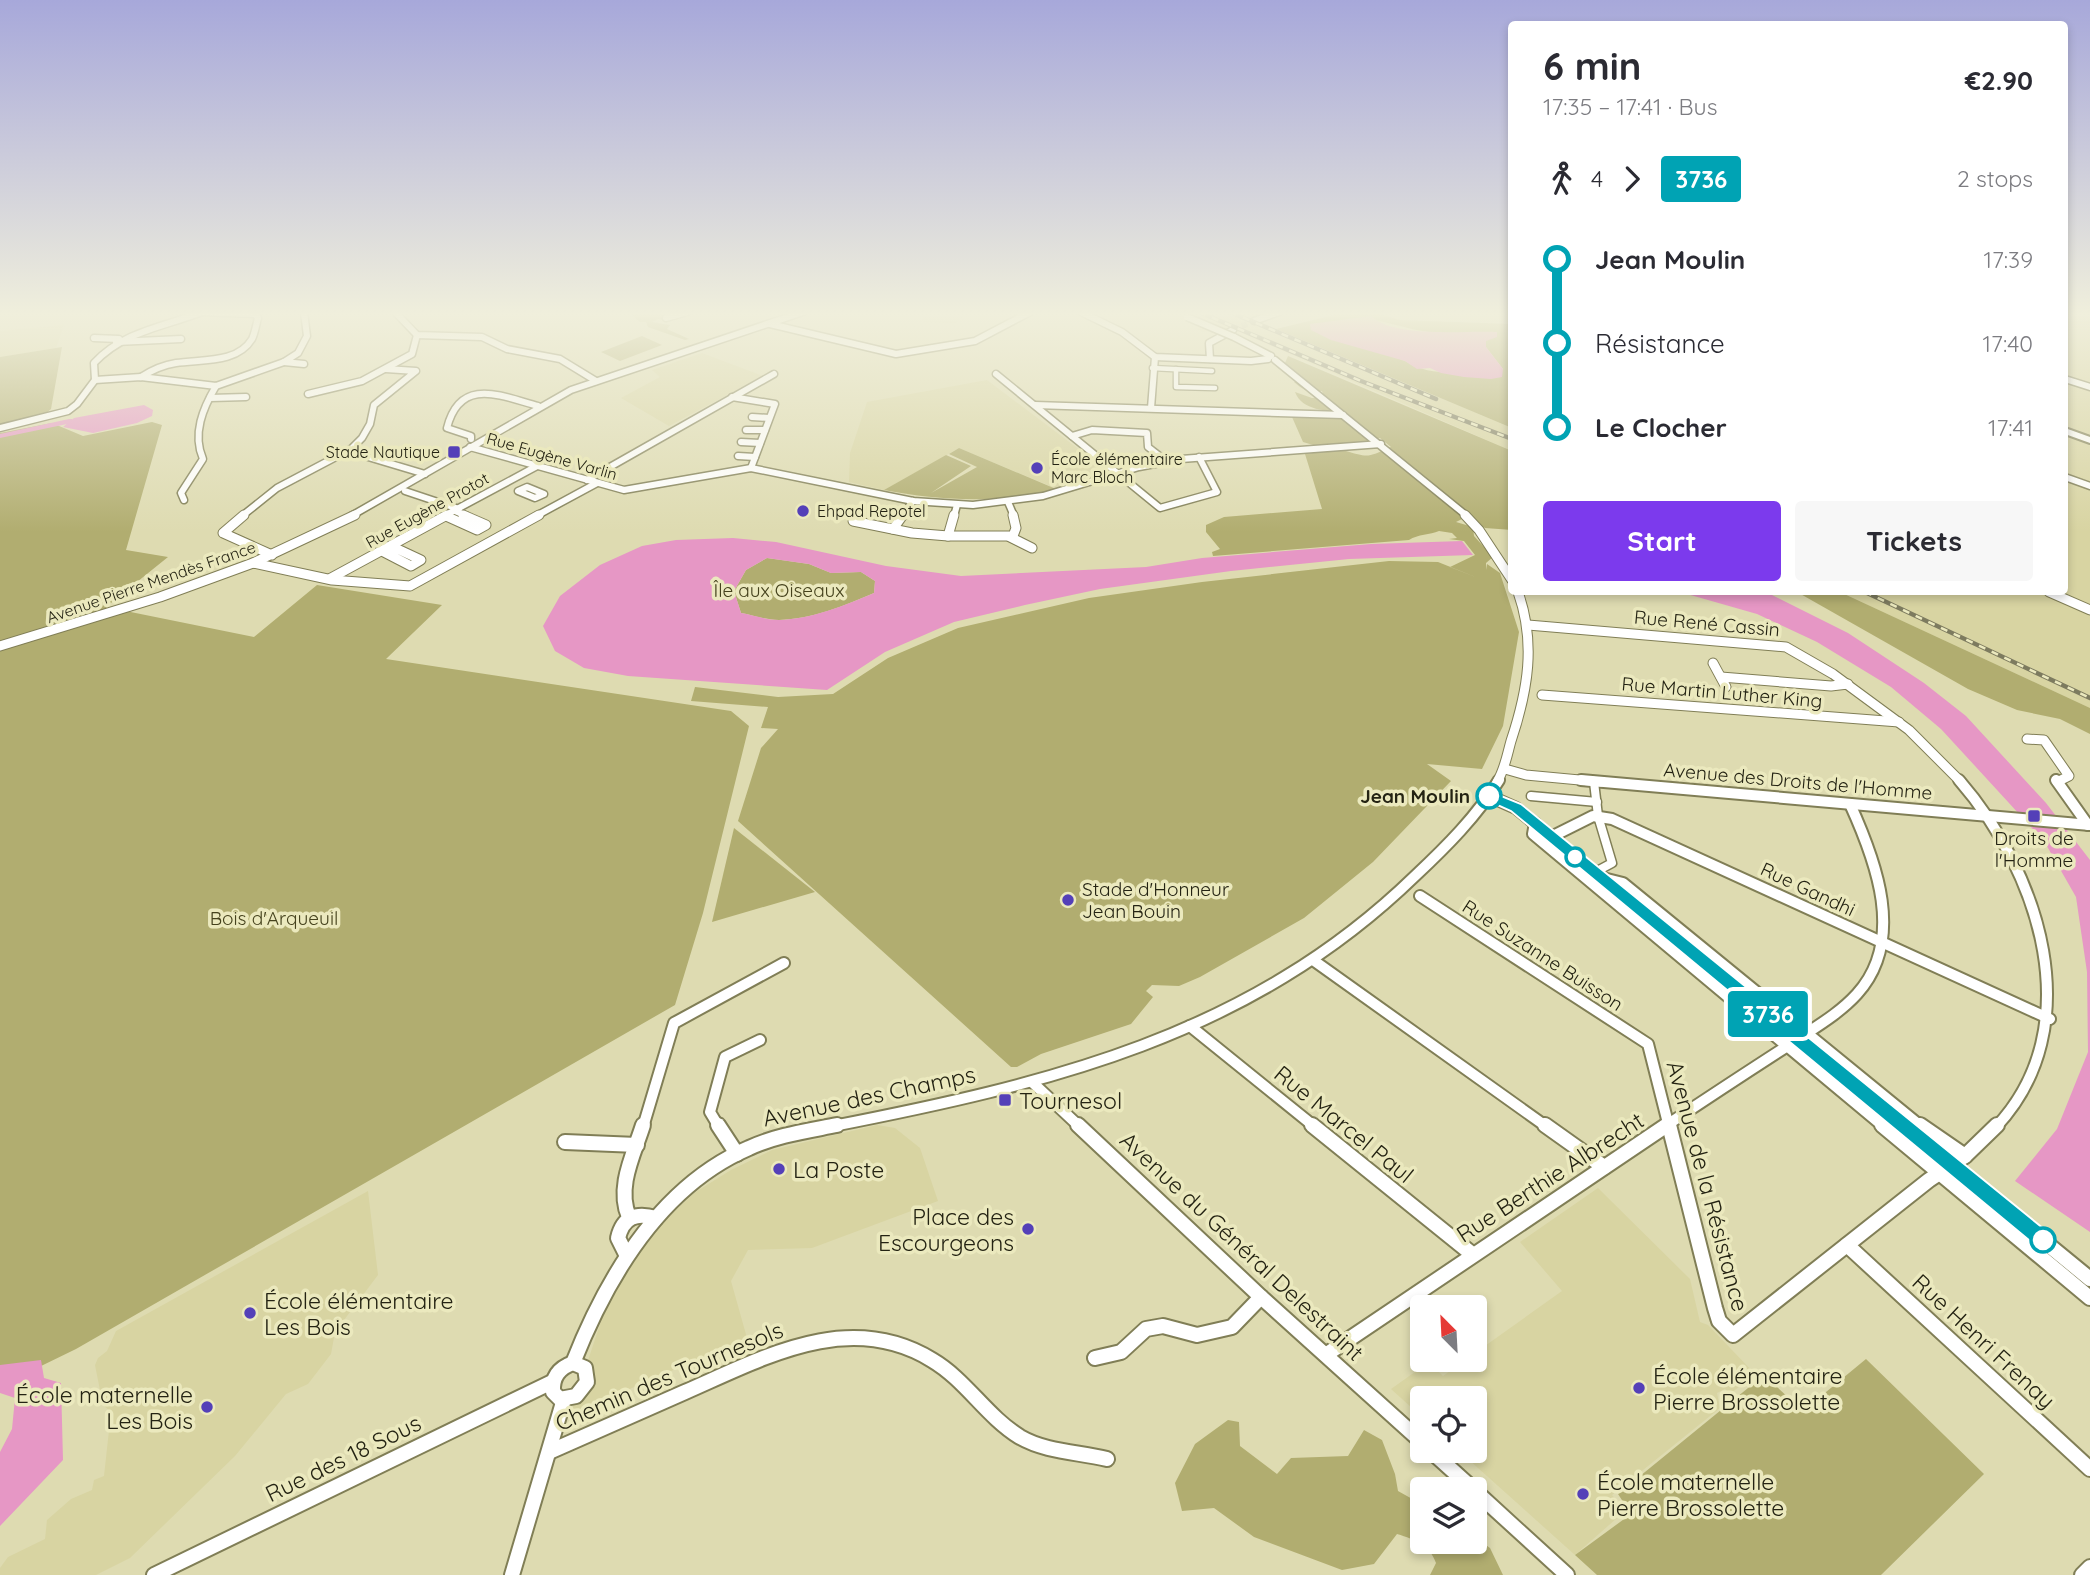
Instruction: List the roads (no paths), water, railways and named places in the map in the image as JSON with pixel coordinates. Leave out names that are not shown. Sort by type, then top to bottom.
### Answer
[{"type":"street","points":[[0,428],[68,411],[78,404],[91,386]]},
{"type":"street","points":[[184,500],[181,493],[203,459],[197,450],[198,441],[205,408],[216,386],[212,386]]},
{"type":"street","points":[[308,394],[343,386]]},
{"type":"street","points":[[272,555],[223,533],[279,486],[325,466],[348,451],[373,423],[374,405],[398,386]]},
{"type":"street","name":"Avenue Pierre Mendès France","points":[[0,646],[160,597],[272,555],[356,514],[425,474],[470,443],[538,406],[586,386]]},
{"type":"street","points":[[587,480],[752,386]]},
{"type":"street","points":[[1010,386],[1160,508],[1191,497],[1216,493],[1199,457]]},
{"type":"street","points":[[1151,408],[1152,386]]},
{"type":"street","points":[[1176,386],[1215,388]]},
{"type":"street","points":[[1306,386],[1463,512],[1479,530],[1508,574]]},
{"type":"street","points":[[470,443],[471,436],[452,430],[447,425],[464,398],[469,395],[485,393],[538,406]]},
{"type":"street","points":[[210,398],[246,397]]},
{"type":"street","points":[[732,397],[775,404],[751,468],[913,502],[957,505],[1008,502],[1043,496],[1166,461],[1381,444]]},
{"type":"street","points":[[1034,405],[1343,415]]},
{"type":"street","points":[[752,417],[769,418]]},
{"type":"street","points":[[746,430],[765,430]]},
{"type":"street","points":[[1072,436],[1091,430],[1147,433],[1148,447],[1166,461]]},
{"type":"street","points":[[2068,432],[2090,440]]},
{"type":"street","points":[[741,442],[760,443]]},
{"type":"street","name":"Rue Eugène Varlin","points":[[470,443],[537,466],[624,490],[751,468]]},
{"type":"street","points":[[348,451],[425,474]]},
{"type":"street","points":[[738,456],[755,457]]},
{"type":"street","name":"Rue Eugène Protot","points":[[331,578],[537,466]]},
{"type":"street","points":[[2068,478],[2090,486]]},
{"type":"street","points":[[506,483],[522,489]]},
{"type":"street","points":[[253,563],[331,578],[393,587],[410,586],[597,483]]},
{"type":"street","points":[[405,492],[457,510],[486,525],[477,530],[446,516]]},
{"type":"street","points":[[894,529],[913,502]]},
{"type":"street","points":[[1008,502],[1016,523],[1016,532],[1010,537]]},
{"type":"street","points":[[948,536],[957,505]]},
{"type":"street","points":[[853,521],[948,536],[1010,537],[1032,548]]},
{"type":"street","points":[[382,551],[411,566],[421,561],[391,546]]},
{"type":"street","name":"Avenue des Champs","points":[[552,1382],[560,1369],[573,1363],[598,1300],[626,1254],[656,1218],[706,1173],[737,1154],[775,1138],[1032,1083],[1118,1055],[1191,1026],[1262,990],[1313,960],[1356,930],[1415,879],[1489,796],[1505,769],[1526,696],[1529,663],[1528,625],[1519,595]]},
{"type":"street","points":[[2056,595],[2090,610]]},
{"type":"street","name":"Rue René Cassin","points":[[1528,625],[1773,644],[1800,654],[1848,684],[1899,722],[1961,782],[2008,847],[2028,889],[2046,943],[2050,976],[2050,1019],[2039,1069],[2014,1109],[1965,1156],[1733,1335]]},
{"type":"street","points":[[1713,663],[1726,687]]},
{"type":"street","points":[[1720,677],[1831,686],[1848,684]]},
{"type":"street","name":"Rue Martin Luther King","points":[[1542,695],[1899,722]]},
{"type":"street","points":[[2027,739],[2044,740],[2069,776],[2056,780],[2089,825]]},
{"type":"street","name":"Avenue des Droits de l'Homme","points":[[1505,769],[1526,775],[1594,782],[2089,825]]},
{"type":"street","points":[[1594,782],[1598,816],[1612,863],[1601,874]]},
{"type":"street","points":[[1489,796],[1516,808],[1601,874],[1623,883],[2090,1298]]},
{"type":"street","points":[[1531,796],[1597,802]]},
{"type":"street","name":"Rue Berthie Albrecht","points":[[1327,1354],[1472,1254],[1796,1039],[1844,1005],[1864,986],[1874,968],[1881,942],[1884,913],[1878,876],[1850,804]]},
{"type":"street","points":[[1551,836],[1598,816]]},
{"type":"street","name":"Rue Gandhi","points":[[1598,816],[1612,819],[2050,1019]]},
{"type":"street","points":[[1535,824],[1533,834],[1796,1039],[1965,1156]]},
{"type":"street","points":[[1601,874],[1615,896]]},
{"type":"street","name":"Rue Suzanne Buisson","points":[[1420,896],[1648,1044]]},
{"type":"street","points":[[1313,960],[1604,1167]]},
{"type":"street","points":[[629,1217],[623,1203],[622,1191],[674,1023],[784,963]]},
{"type":"street","name":"Rue Marcel Paul","points":[[1191,1026],[1472,1254]]},
{"type":"street","points":[[737,1154],[710,1112],[725,1057],[760,1040]]},
{"type":"street","name":"Avenue de la Résistance","points":[[1648,1044],[1716,1311],[1719,1321],[1733,1335]]},
{"type":"street","name":"Avenue du Général Delestraint","points":[[1032,1083],[1261,1297],[1410,1431]]},
{"type":"street","points":[[565,1142],[637,1145]]},
{"type":"street","points":[[1945,1169],[2090,1279]]},
{"type":"street","points":[[626,1254],[618,1238],[624,1220],[644,1213],[656,1218]]},
{"type":"street","name":"Rue Henri Frenay","points":[[1847,1245],[2090,1469]]},
{"type":"street","points":[[1095,1358],[1121,1352],[1146,1329],[1163,1326],[1197,1335],[1232,1327],[1261,1297]]},
{"type":"street","name":"Chemin des Tournesols","points":[[549,1452],[785,1348],[817,1340],[860,1338],[900,1346],[931,1359],[947,1369],[1016,1435],[1030,1443],[1057,1451],[1107,1459]]},
{"type":"street","points":[[552,1382],[553,1392],[564,1399],[576,1396],[587,1382],[586,1368],[573,1363]]},
{"type":"street","name":"Rue des 18 Sous","points":[[154,1575],[552,1382]]},
{"type":"street","points":[[512,1575],[564,1399]]},
{"type":"street","points":[[1444,1463],[1460,1477]]},
{"type":"street","points":[[1487,1502],[1567,1575]]},
{"type":"street","points":[[2082,1575],[2090,1567]]},
{"type":"waterway","points":[[0,436],[69,421]]},
{"type":"railway","points":[[1373,386],[1508,437]]},
{"type":"railway","points":[[1404,386],[1436,399]]},
{"type":"railway","points":[[1871,595],[2090,698]]},
{"type":"place","name":"Stade Nautique","points":[[454,452]]},
{"type":"place","name":"École élémentaire Marc Bloch","points":[[1037,468]]},
{"type":"place","name":"Ehpad Repotel","points":[[803,511]]},
{"type":"place","name":"Jean Moulin","points":[[1489,796]]},
{"type":"place","name":"Droits de l'Homme","points":[[2034,816]]},
{"type":"place","name":"Stade d'Honneur Jean Bouin","points":[[1068,900]]},
{"type":"place","name":"Tournesol","points":[[1005,1100]]},
{"type":"place","name":"La Poste","points":[[779,1169]]},
{"type":"place","name":"Place des Escourgeons","points":[[1028,1229]]},
{"type":"place","name":"École élémentaire Les Bois","points":[[250,1313]]},
{"type":"place","name":"École élémentaire Pierre Brossolette","points":[[1639,1388]]},
{"type":"place","name":"École maternelle Les Bois","points":[[207,1407]]},
{"type":"place","name":"École maternelle Pierre Brossolette","points":[[1583,1494]]},
{"type":"park label","name":"Île aux Oiseaux","points":[[779,590]]},
{"type":"park label","name":"Bois d'Arqueuil","points":[[274,918]]}]
